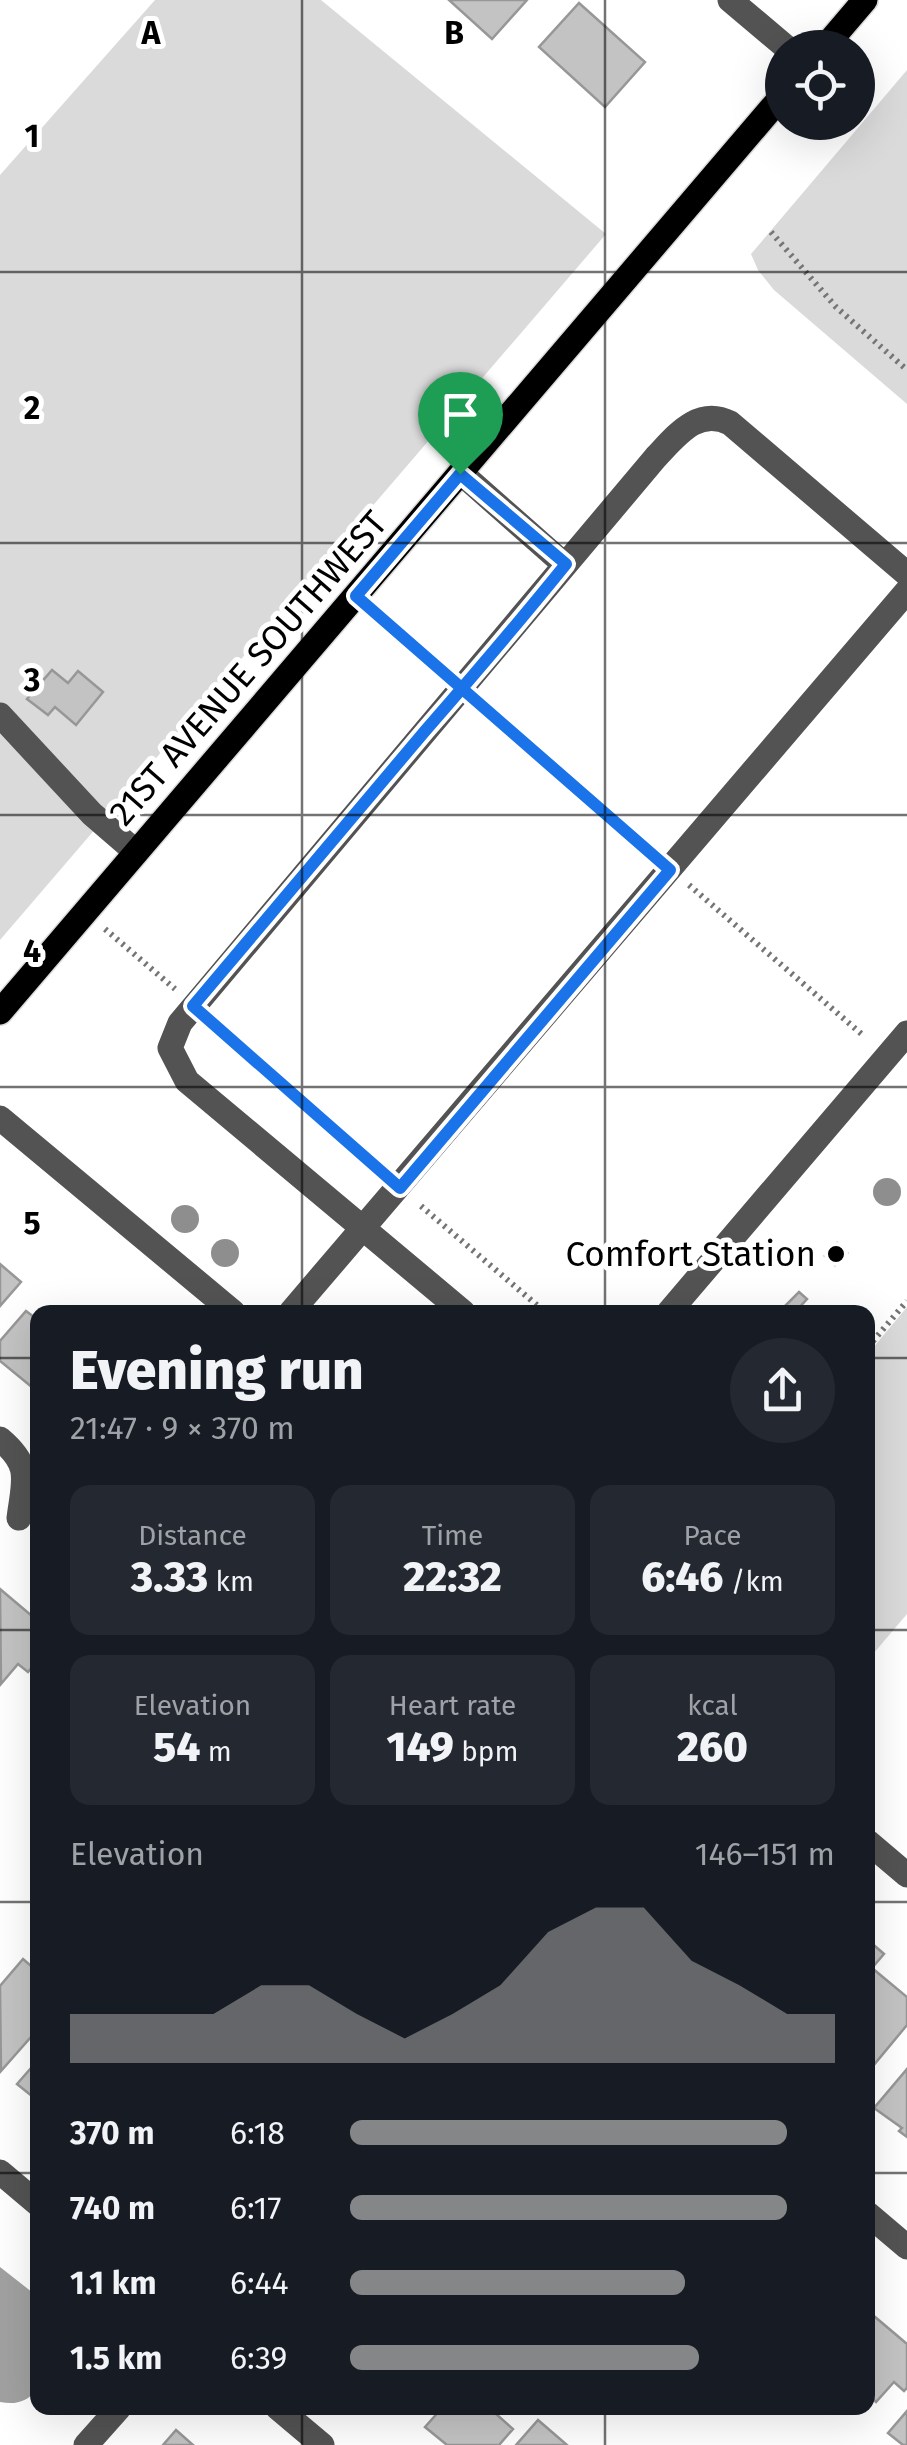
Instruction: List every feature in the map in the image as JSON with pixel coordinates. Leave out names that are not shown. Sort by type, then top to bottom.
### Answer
[{"type":"main road","points":[[839,30],[865,0]]},
{"type":"main road","name":"21ST AVENUE SOUTHWEST","points":[[0,1012],[765,116]]},
{"type":"street","points":[[730,0],[766,30]]},
{"type":"street","points":[[455,1305],[182,1076],[170,1044],[180,1023],[566,564],[678,434],[695,421],[716,417],[738,429],[907,574]]},
{"type":"street","points":[[460,474],[566,564]]},
{"type":"street","points":[[296,1305],[907,592]]},
{"type":"street","points":[[0,715],[92,814],[136,852]]},
{"type":"street","points":[[674,1305],[907,1033]]},
{"type":"street","points":[[0,1118],[225,1305]]},
{"type":"street","points":[[0,1440],[16,1453],[25,1468],[19,1519]]},
{"type":"street","points":[[875,1848],[907,1875]]},
{"type":"street","points":[[0,2172],[30,2197]]},
{"type":"street","points":[[875,2220],[907,2247]]},
{"type":"street","points":[[86,2445],[112,2415]]},
{"type":"street","points":[[286,2415],[322,2445]]},
{"type":"path","points":[[771,232],[836,307],[907,370]]},
{"type":"path","points":[[356,596],[888,1056]]},
{"type":"path","points":[[85,912],[536,1305]]},
{"type":"path","points":[[875,1339],[907,1300]]},
{"type":"shaded area","points":[[155,0],[321,0],[606,234],[0,940],[0,175]]},
{"type":"shaded area","points":[[907,70],[907,404],[774,290],[751,254],[848,140],[875,140],[875,108]]},
{"type":"shaded area","points":[[907,1307],[907,1614],[875,1652],[875,1346]]},
{"type":"shaded area","points":[[0,2267],[30,2291],[30,2396],[16,2403],[0,2402]]},
{"type":"building","points":[[449,0],[527,0],[492,39]]},
{"type":"building","points":[[579,3],[645,62],[605,107],[539,47]]},
{"type":"building","points":[[52,670],[68,683],[78,671],[103,692],[76,725],[55,707],[48,715],[27,699]]},
{"type":"building","name":"Comfort Station","points":[[837,1243],[847,1253],[835,1265],[825,1256]]},
{"type":"building","points":[[0,1264],[21,1282],[0,1306]]},
{"type":"building","points":[[799,1292],[807,1299],[801,1305],[786,1305]]},
{"type":"building","points":[[26,1311],[30,1314],[30,1385],[0,1361],[0,1341]]},
{"type":"building","points":[[0,1589],[30,1614],[30,1670],[28,1672],[18,1664],[1,1684]]},
{"type":"building","points":[[875,1946],[884,1954],[875,1964]]},
{"type":"building","points":[[23,1959],[30,1965],[30,2038],[1,2071],[0,1986]]},
{"type":"building","points":[[875,1970],[907,1997],[907,2025],[875,2064]]},
{"type":"building","points":[[30,2069],[30,2095],[17,2084]]},
{"type":"building","points":[[907,2069],[907,2137],[899,2131],[902,2128],[875,2107]]},
{"type":"building","points":[[875,2317],[907,2344],[907,2388],[904,2391],[894,2382],[876,2402]]},
{"type":"building","points":[[907,2411],[907,2445],[903,2445],[888,2433]]},
{"type":"building","points":[[436,2415],[497,2415],[513,2429],[499,2445],[447,2445],[425,2427]]},
{"type":"building","points":[[538,2420],[567,2445],[516,2445]]},
{"type":"building","points":[[176,2430],[193,2445],[163,2445]]},
{"type":"place","name":"Comfort Station","points":[[836,1254]]},
{"type":"route","points":[[460,474],[356,596],[461,690],[670,870],[400,1188],[193,1006],[425,731],[461,690],[495,651],[566,564],[460,474]]}]
